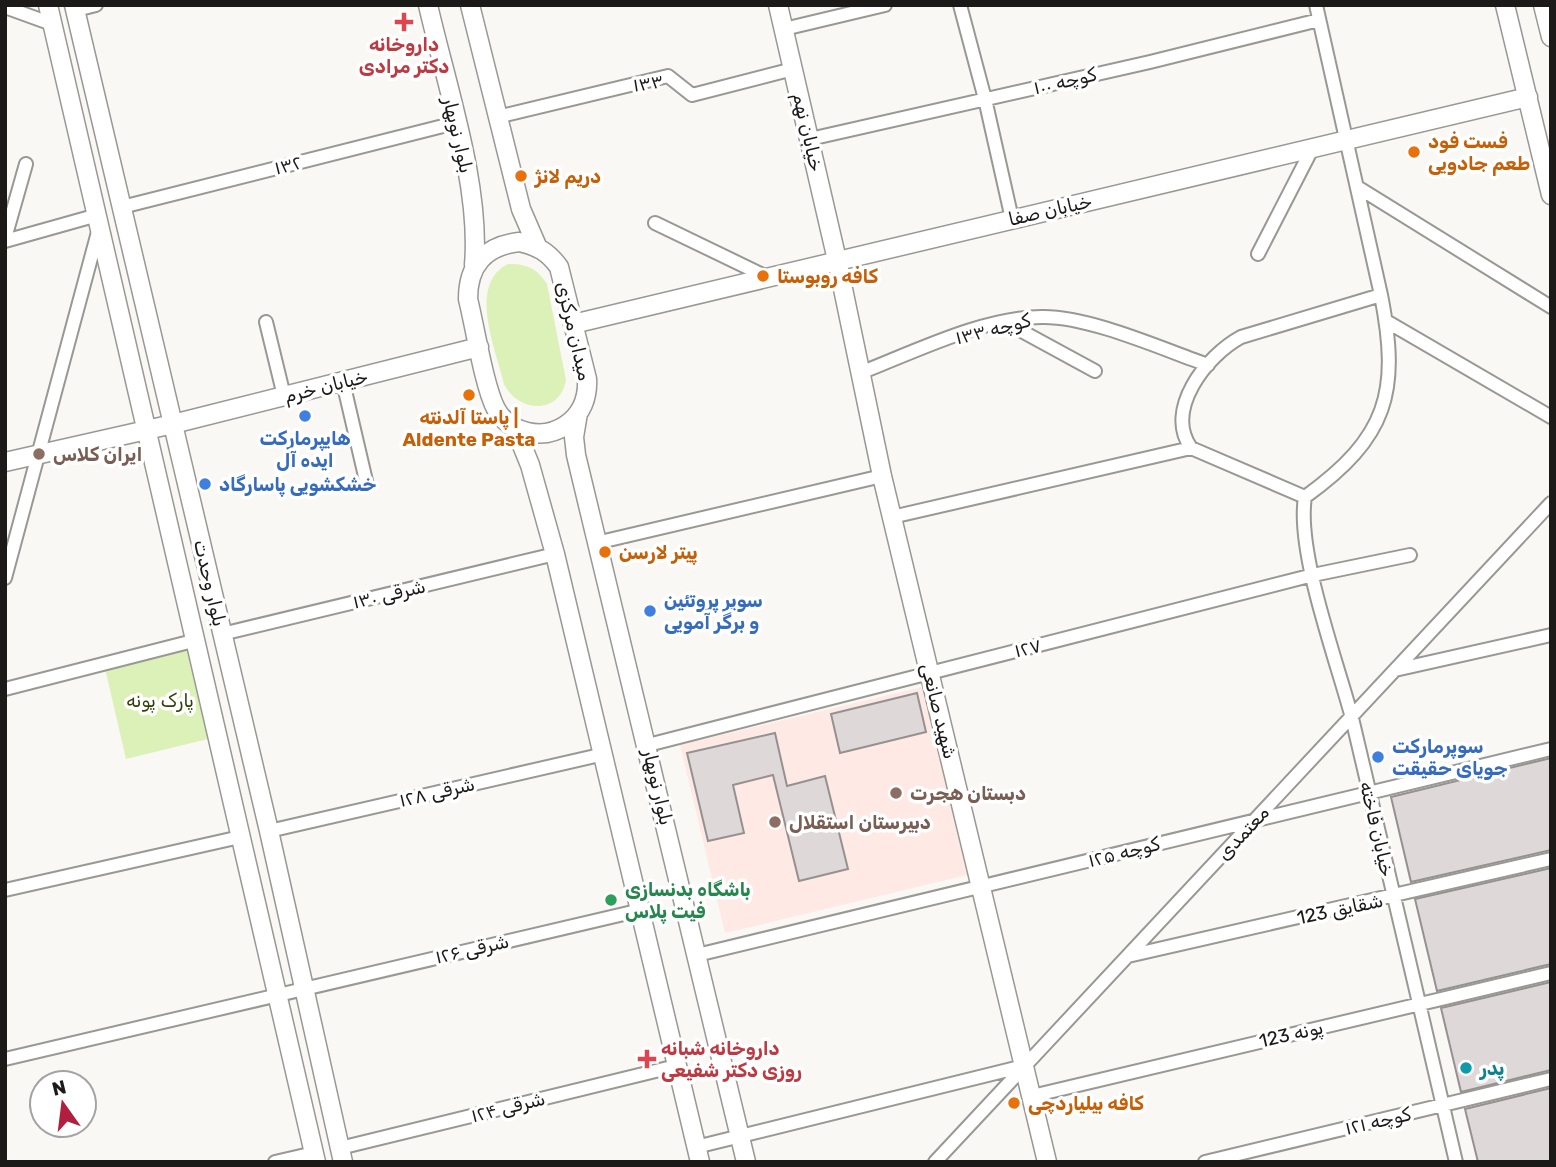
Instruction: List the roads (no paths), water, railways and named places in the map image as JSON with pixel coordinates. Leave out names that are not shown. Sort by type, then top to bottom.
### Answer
[{"type":"street","name":"بلوار وحدت","points":[[48,5],[96,224],[315,1157]]},
{"type":"street","points":[[75,8],[96,5]]},
{"type":"street","name":"بلوار نوبهار","points":[[428,5],[472,195],[476,237],[474,265]]},
{"type":"street","points":[[470,5],[521,209],[537,246]]},
{"type":"street","name":"خیابان نهم","points":[[778,5],[837,260]]},
{"type":"street","points":[[784,29],[885,5]]},
{"type":"street","points":[[960,5],[1012,219]]},
{"type":"street","points":[[892,517],[1191,448],[1305,497],[1352,456],[1376,426],[1387,397],[1391,368],[1386,321],[1359,188],[1316,5]]},
{"type":"street","points":[[1505,5],[1551,195]]},
{"type":"street","points":[[1543,5],[1551,37]]},
{"type":"street","points":[[5,7],[52,24]]},
{"type":"street","name":"بلوار وحدت","points":[[75,8],[269,831],[342,1155]]},
{"type":"street","name":"کوچه ۱۰۰","points":[[810,139],[1319,20]]},
{"type":"street","name":"۱۳۳","points":[[497,117],[668,76],[692,95],[793,69]]},
{"type":"street","name":"خیابان صفا","points":[[573,324],[1528,97]]},
{"type":"street","name":"۱۳۲","points":[[122,207],[455,123]]},
{"type":"street","points":[[1258,254],[1312,149]]},
{"type":"street","points":[[5,578],[96,224],[5,239],[26,164]]},
{"type":"street","points":[[1359,188],[1551,307]]},
{"type":"street","points":[[655,223],[767,277]]},
{"type":"street","points":[[537,246],[519,242],[502,244],[486,252],[474,265],[468,282],[468,299],[494,406],[515,428],[530,465],[555,554],[698,1154],[741,1137],[1024,1066]]},
{"type":"street","name":"میدان مرکزی","points":[[537,246],[550,255],[559,267],[573,324],[587,388],[578,413]]},
{"type":"street","name":"شهید صانعی","points":[[837,260],[882,476],[1047,1162]]},
{"type":"street","points":[[1191,448],[1180,425],[1181,412],[1208,365],[1225,345],[1241,337],[1381,295]]},
{"type":"street","name":"کوچه ۱۳۳","points":[[860,373],[931,345],[1005,322],[1044,317],[1112,332],[1208,365]]},
{"type":"street","points":[[1386,321],[1551,417]]},
{"type":"street","points":[[266,322],[284,396]]},
{"type":"street","points":[[1005,322],[1095,371]]},
{"type":"street","name":"خیابان خرم","points":[[144,430],[480,347]]},
{"type":"street","points":[[343,382],[367,485]]},
{"type":"street","points":[[515,428],[545,433],[564,427],[578,413]]},
{"type":"street","name":"بلوار نوبهار","points":[[578,413],[576,455],[648,745],[746,1162]]},
{"type":"street","points":[[5,462],[144,430]]},
{"type":"street","points":[[596,543],[882,476]]},
{"type":"street","name":"خیابان فاخته","points":[[1305,497],[1301,519],[1313,575],[1352,718],[1456,1162]]},
{"type":"street","name":"معتمدی","points":[[934,1162],[1551,503]]},
{"type":"street","name":"۱۳۰ شرقی","points":[[222,634],[555,554]]},
{"type":"street","name":"۱۲۷","points":[[648,745],[1313,575],[1410,555]]},
{"type":"street","points":[[1395,670],[1551,635]]},
{"type":"street","points":[[5,689],[193,641]]},
{"type":"street","name":"کوچه ۱۲۵","points":[[697,955],[1551,749]]},
{"type":"street","name":"۱۲۸ شرقی","points":[[269,831],[604,754]]},
{"type":"street","points":[[5,890],[240,837]]},
{"type":"street","name":"123 شقایق","points":[[1128,956],[1551,859]]},
{"type":"street","name":"۱۲۶ شرقی","points":[[5,1059],[640,910]]},
{"type":"street","name":"123 پونه","points":[[1031,1096],[1551,973]]},
{"type":"street","name":"۱۲۴ شرقی","points":[[342,1155],[677,1066]]},
{"type":"street","name":"کوچه ۱۲۱","points":[[1205,1162],[1551,1079]]},
{"type":"street","points":[[275,1162],[315,1157]]},
{"type":"place","name":"داروخانه دکتر مرادی","points":[[404,22]]},
{"type":"place","name":"فست فود طعم جادویی","points":[[1414,152]]},
{"type":"place","name":"دریم لانژ","points":[[521,176]]},
{"type":"place","name":"کافه روبوستا","points":[[763,276]]},
{"type":"place","name":"پاستا آلدنته | Aldente Pasta","points":[[469,395]]},
{"type":"place","name":"هایپرمارکت ایده آل","points":[[305,416]]},
{"type":"place","name":"ایران کلاس","points":[[39,454]]},
{"type":"place","name":"خشکشویی پاسارگاد","points":[[205,484]]},
{"type":"place","name":"پیتر لارسن","points":[[605,552]]},
{"type":"place","name":"سوپر پروتئین و برگر آمویی","points":[[650,611]]},
{"type":"place","name":"سوپرمارکت جویای حقیقت","points":[[1378,757]]},
{"type":"place","name":"دبستان هجرت","points":[[896,793]]},
{"type":"place","name":"دبیرستان استقلال","points":[[775,822]]},
{"type":"place","name":"باشگاه بدنسازی فیت پلاس","points":[[611,900]]},
{"type":"place","name":"داروخانه شبانه روزی دکتر شفیعی","points":[[647,1059]]},
{"type":"place","name":"پدر","points":[[1466,1068]]},
{"type":"place","name":"کافه بیلیاردچی","points":[[1014,1103]]},
{"type":"park label","name":"پارک پونه","points":[[160,700]]}]
